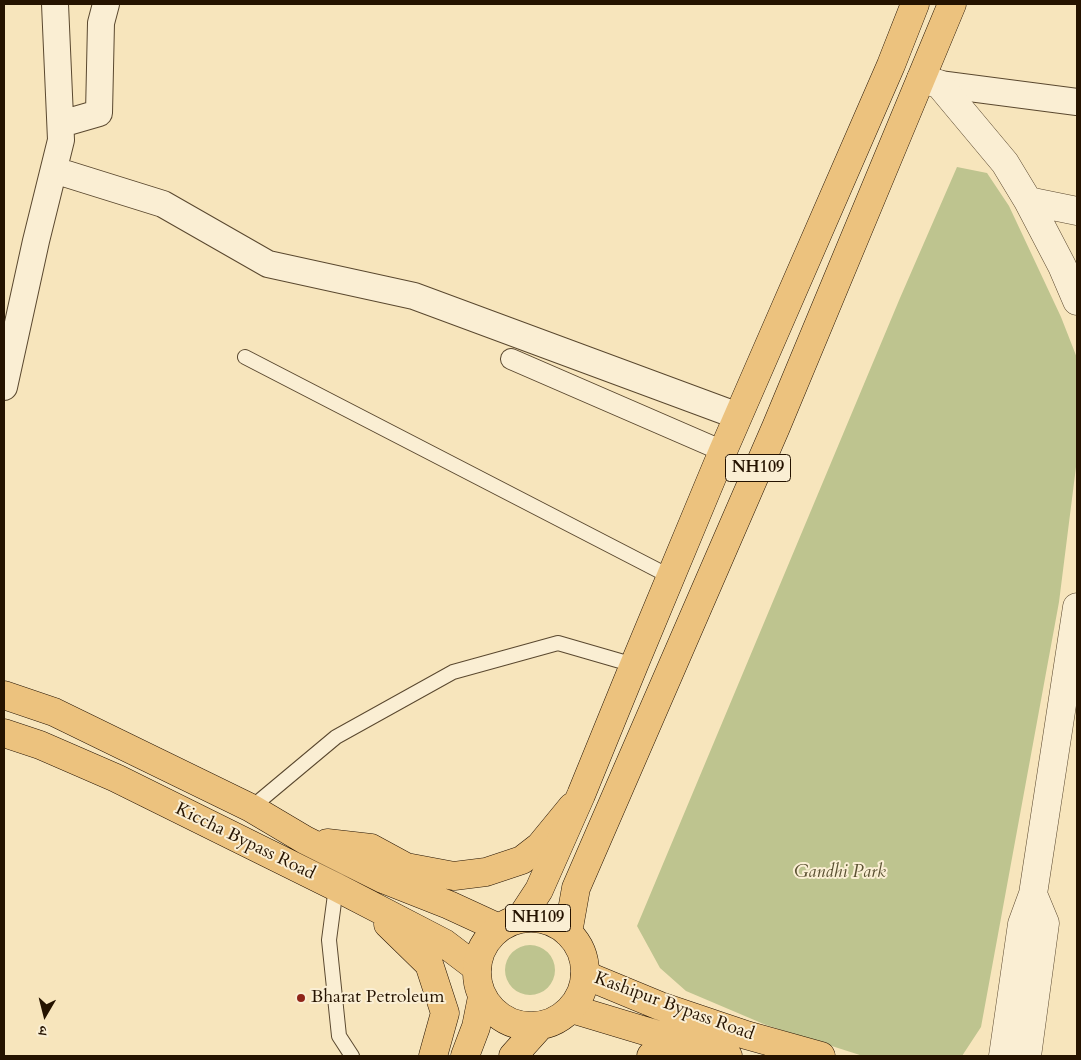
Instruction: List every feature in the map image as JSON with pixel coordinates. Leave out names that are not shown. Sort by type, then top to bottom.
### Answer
[{"type":"main road","name":"NH109","points":[[509,923],[526,917],[543,919],[560,926],[573,937],[582,952],[585,975],[582,993],[572,1009],[557,1020],[540,1026],[523,1026],[506,1021],[492,1011],[482,997],[476,979],[477,961],[484,944],[509,923],[539,890],[581,795],[738,416],[915,4]]},
{"type":"main road","name":"NH109","points":[[568,933],[576,888],[776,426],[930,82],[952,4]]},
{"type":"main road","points":[[890,65],[930,82]]},
{"type":"main road","points":[[4,695],[54,712],[251,808],[305,840],[383,879],[449,905],[509,923]]},
{"type":"main road","name":"Kiccha Bypass Road","points":[[4,733],[40,745],[116,778],[336,887],[369,906],[444,943],[477,968]]},
{"type":"main road","points":[[305,840],[371,848],[406,867],[454,876],[486,872],[522,860],[540,846],[581,795]]},
{"type":"main road","points":[[236,838],[251,808]]},
{"type":"main road","points":[[336,887],[348,861]]},
{"type":"main road","points":[[369,906],[429,964],[445,1013],[433,1056]]},
{"type":"main road","name":"Kashipur Bypass Road","points":[[585,975],[660,1006],[731,1048],[821,1056]]},
{"type":"main road","name":"NH109","points":[[465,1056],[476,1027],[482,997]]},
{"type":"main road","points":[[572,1009],[695,1046],[731,1048]]},
{"type":"main road","name":"NH109","points":[[513,1056],[540,1026]]},
{"type":"main road","points":[[651,1056],[695,1046]]},
{"type":"street","points":[[4,386],[61,140],[55,4]]},
{"type":"street","points":[[61,124],[99,114],[101,23],[106,4]]},
{"type":"street","points":[[930,82],[1077,102]]},
{"type":"street","points":[[930,82],[1005,163],[1028,201],[1070,257],[1077,301]]},
{"type":"street","points":[[54,170],[163,204],[268,264],[414,296],[738,416]]},
{"type":"street","points":[[1028,201],[1077,211]]},
{"type":"street","points":[[511,359],[724,451]]},
{"type":"street","points":[[1003,1056],[1022,924],[1033,894],[1076,623]]},
{"type":"street","points":[[1027,1056],[1045,923],[1033,894]]},
{"type":"lane","points":[[245,357],[671,577]]},
{"type":"lane","points":[[251,808],[336,737],[452,672],[558,643],[634,665]]},
{"type":"lane","points":[[336,887],[329,940],[339,1036],[352,1056]]},
{"type":"green space","name":"Gandhi Park","points":[[957,167],[987,173],[1009,206],[1061,317],[1077,358],[1077,459],[1059,602],[981,1027],[962,1056],[863,1056],[766,1025],[686,991],[660,968],[637,926],[900,298]]},
{"type":"green space","points":[[530,945],[540,947],[548,952],[553,960],[555,970],[553,980],[548,988],[540,993],[530,995],[520,993],[512,988],[507,980],[505,970],[507,960],[512,952],[520,947]]},
{"type":"place","name":"Bharat Petroleum","points":[[301,998]]}]
